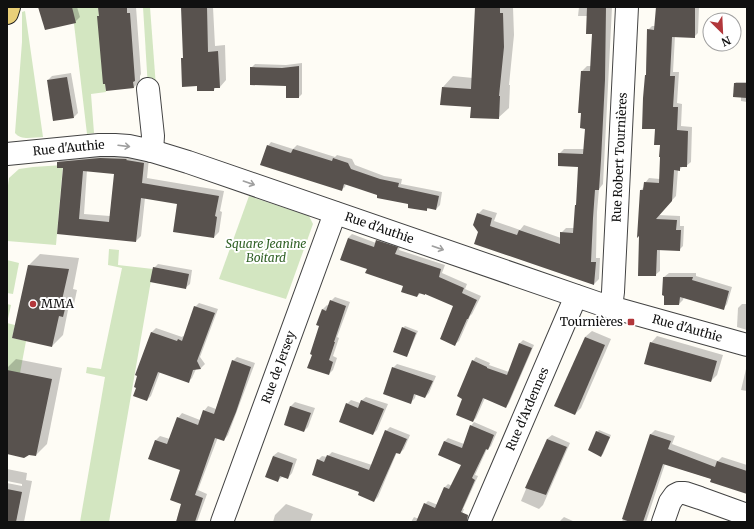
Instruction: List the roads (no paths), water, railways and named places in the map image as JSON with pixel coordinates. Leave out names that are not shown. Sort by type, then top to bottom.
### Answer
[{"type":"main road","points":[[7,13],[9,7]]},
{"type":"street","name":"Rue Robert Tournières","points":[[611,307],[627,7]]},
{"type":"street","points":[[148,89],[153,136],[152,151]]},
{"type":"street","name":"Rue d'Authie","points":[[7,154],[115,144],[152,151],[188,162],[576,296],[747,345]]},
{"type":"street","name":"Rue de Jersey","points":[[222,522],[335,213]]},
{"type":"street","name":"Rue d'Ardennes","points":[[478,522],[576,296]]},
{"type":"street","points":[[663,522],[670,502],[679,493],[685,493],[747,515]]},
{"type":"place","name":"MMA","points":[[33,304]]},
{"type":"place","name":"Tournières","points":[[631,322]]},
{"type":"park label","name":"Square Jeanine Boitard","points":[[266,251]]}]
